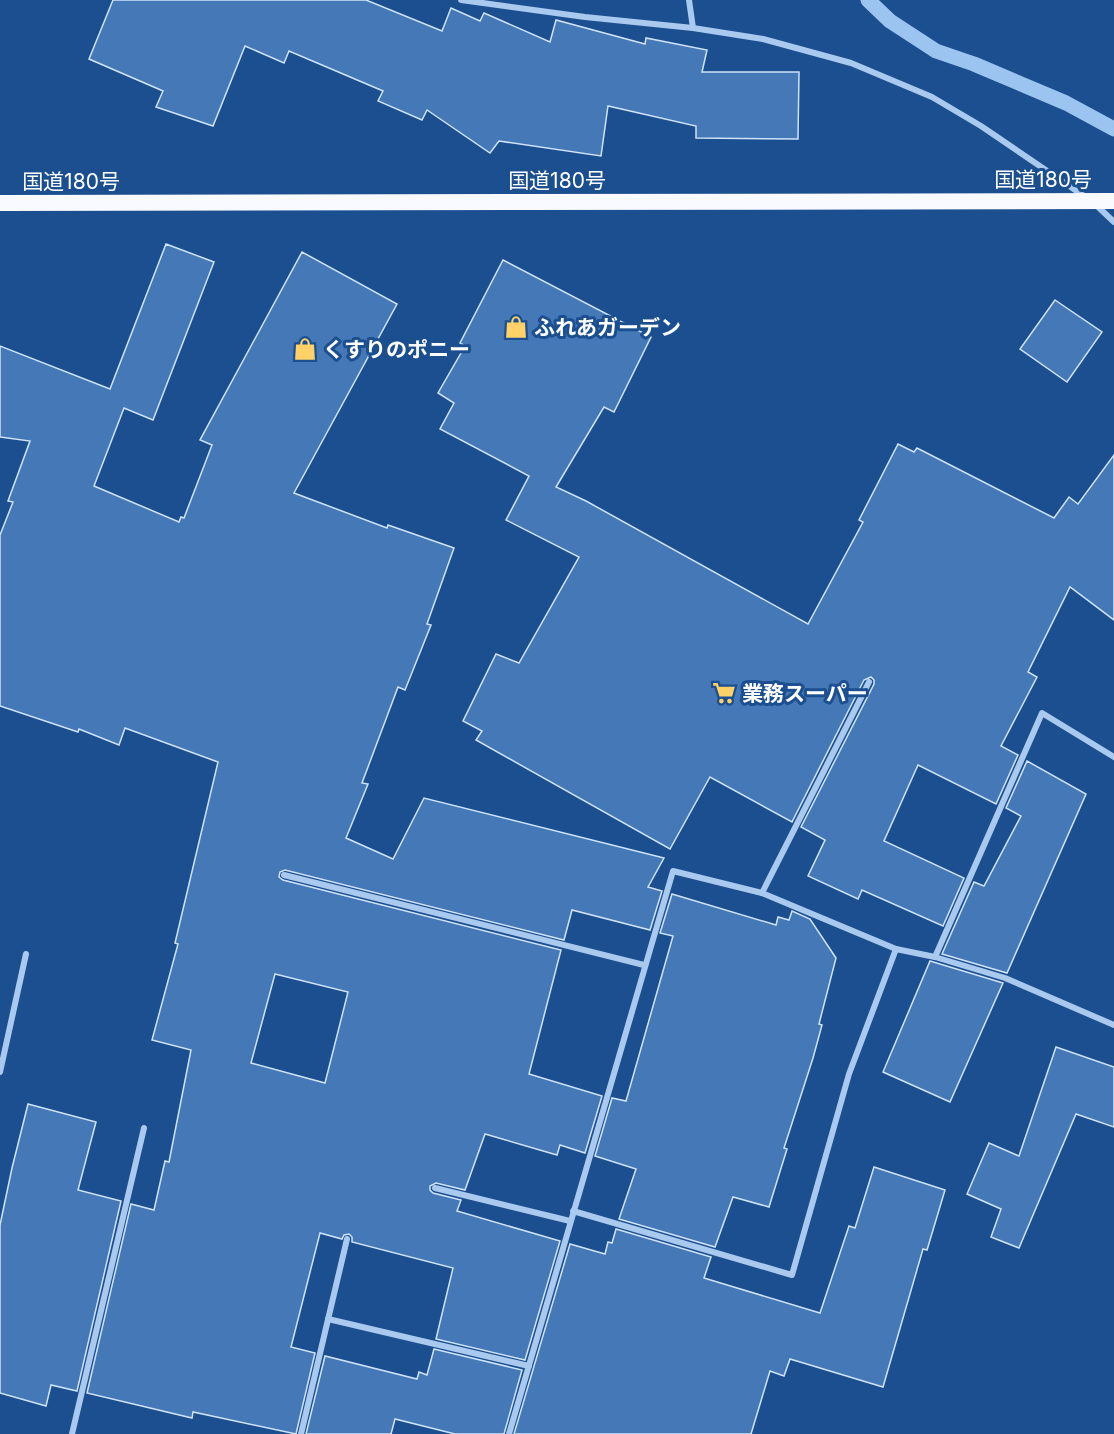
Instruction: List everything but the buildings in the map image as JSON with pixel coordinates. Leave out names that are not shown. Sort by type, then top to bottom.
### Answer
[{"type":"highway","name":"国道180号","points":[[0,203],[1114,201]]},
{"type":"street","points":[[461,0],[585,17],[693,28],[763,39],[851,63],[932,97],[981,126],[1092,201],[1114,222]]},
{"type":"street","points":[[689,0],[693,28]]},
{"type":"street","points":[[762,893],[869,682]]},
{"type":"street","points":[[934,957],[1042,713],[1114,757]]},
{"type":"street","points":[[509,1434],[673,871],[762,893],[896,949],[934,957],[1005,978],[1114,1025]]},
{"type":"street","points":[[284,875],[644,965]]},
{"type":"street","points":[[573,1211],[792,1275],[849,1074],[896,949]]},
{"type":"street","points":[[0,1072],[26,954]]},
{"type":"street","points":[[72,1434],[144,1128]]},
{"type":"street","points":[[435,1188],[570,1221]]},
{"type":"street","points":[[301,1434],[347,1239]]},
{"type":"street","points":[[328,1319],[529,1366]]},
{"type":"waterway","points":[[868,0],[890,21],[936,51],[974,64],[1066,103],[1114,129]]},
{"type":"place","name":"ふれあガーデン","points":[[516,327]]},
{"type":"place","name":"くすりのポニー","points":[[305,349]]},
{"type":"place","name":"業務スーパー","points":[[724,693]]}]
